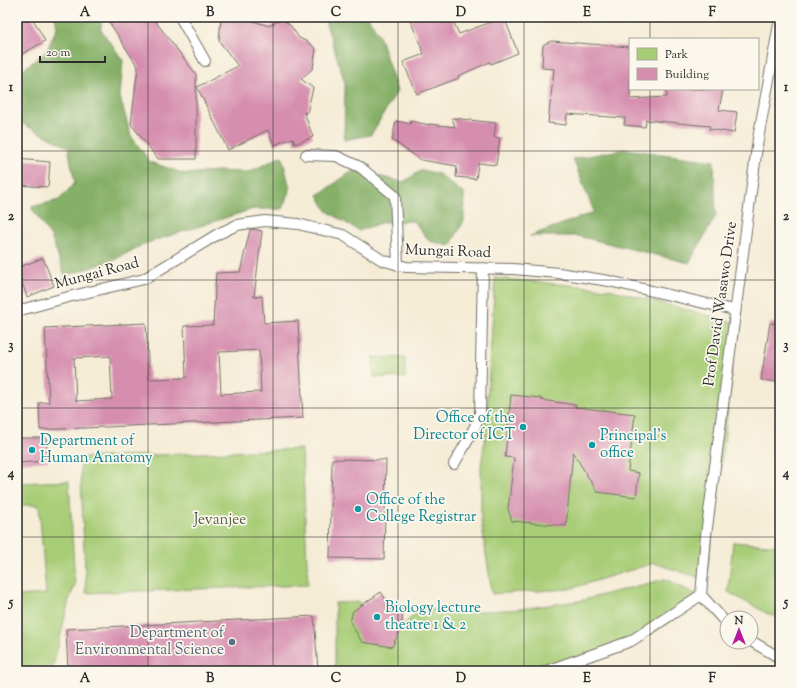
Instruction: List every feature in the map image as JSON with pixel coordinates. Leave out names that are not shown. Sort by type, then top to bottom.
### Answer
[{"type":"lane","points":[[180,17],[205,62]]},
{"type":"lane","name":"Prof David Wasawo Drive","points":[[701,595],[706,535],[734,310],[758,139],[780,19]]},
{"type":"lane","points":[[306,155],[336,156],[360,167],[395,196],[398,265]]},
{"type":"lane","name":"Mungai Road","points":[[17,311],[144,279],[218,234],[237,225],[266,221],[298,224],[343,235],[382,260],[406,267],[513,269],[552,273],[610,281],[734,310]]},
{"type":"lane","points":[[454,464],[477,424],[480,414],[483,268]]},
{"type":"lane","points":[[546,671],[631,641],[701,595],[719,615]]},
{"type":"lane","points":[[759,646],[780,658]]},
{"type":"green space","points":[[55,17],[102,17],[101,30],[123,60],[120,97],[131,136],[150,162],[185,174],[217,171],[249,172],[282,156],[290,189],[282,209],[253,209],[144,244],[114,260],[65,276],[51,237],[31,207],[59,200],[75,183],[68,147],[17,121],[17,74],[46,52],[57,28]]},
{"type":"green space","points":[[324,17],[368,17],[379,35],[397,91],[371,135],[344,140],[345,83]]},
{"type":"green space","points":[[625,149],[714,161],[716,216],[689,263],[578,236],[530,236],[594,212],[573,159]]},
{"type":"green space","points":[[354,170],[403,182],[422,170],[439,174],[464,194],[464,221],[450,246],[429,241],[414,221],[383,222],[359,231],[327,211],[318,195]]},
{"type":"green space","points":[[495,278],[609,289],[736,323],[725,433],[706,580],[654,563],[569,589],[492,594],[481,520],[481,466],[485,437]]},
{"type":"green space","points":[[373,357],[405,358],[405,378],[374,377]]},
{"type":"green space","name":"Jevanjee","points":[[302,449],[308,585],[86,593],[80,458]]},
{"type":"green space","points":[[69,481],[75,585],[69,600],[52,671],[17,671],[17,596],[46,594],[39,505],[17,505],[17,483]]},
{"type":"green space","points":[[733,542],[780,546],[780,618],[768,614],[728,592]]},
{"type":"green space","points":[[665,579],[706,599],[633,645],[568,671],[335,671],[335,603],[359,602],[370,626],[402,626],[420,609],[471,612],[519,609],[579,601]]},
{"type":"building","points":[[17,17],[32,17],[45,41],[17,57]]},
{"type":"building","points":[[106,17],[152,17],[196,74],[196,159],[158,159],[131,124],[138,67]]},
{"type":"building","points":[[221,17],[240,17],[269,26],[282,19],[291,26],[299,38],[308,42],[316,49],[313,68],[301,79],[313,88],[307,113],[304,112],[313,137],[295,144],[293,138],[274,145],[268,130],[228,150],[197,87],[238,66],[219,41]]},
{"type":"building","points":[[409,17],[451,17],[459,34],[504,17],[518,53],[491,64],[490,62],[458,76],[459,78],[417,94],[403,62],[424,54]]},
{"type":"building","points":[[551,41],[629,47],[630,99],[667,97],[666,90],[723,90],[719,110],[737,112],[734,133],[709,129],[710,126],[646,120],[645,127],[624,125],[625,118],[567,114],[566,125],[548,123],[554,69],[542,68],[543,45]]},
{"type":"building","points":[[452,118],[496,123],[494,137],[500,138],[496,165],[478,163],[476,179],[456,177],[457,166],[421,160],[392,140],[396,121],[411,124],[410,121],[430,125],[429,124],[455,127]]},
{"type":"building","points":[[17,159],[50,162],[48,187],[17,185]]},
{"type":"building","points":[[253,229],[262,231],[254,297],[262,296],[264,323],[298,321],[303,418],[40,430],[39,403],[49,402],[45,328],[146,323],[149,379],[186,378],[184,326],[213,325],[216,273],[240,272],[250,230]],"holes":[[[259,350],[261,392],[221,394],[219,352]],[[110,356],[112,399],[76,401],[74,358]]]},
{"type":"building","points":[[43,258],[54,286],[27,297],[17,268]]},
{"type":"building","points":[[770,323],[780,324],[780,382],[761,380]]},
{"type":"building","name":"Principal's office","points":[[511,395],[541,398],[541,400],[576,405],[575,407],[635,414],[628,471],[639,473],[636,497],[597,492],[573,452],[566,526],[512,521],[508,509],[514,458],[505,457]]},
{"type":"building","name":"Department of Human Anatomy","points":[[17,438],[46,438],[48,461],[17,463]]},
{"type":"building","name":"Office of the College Registrar","points":[[332,459],[386,460],[384,559],[330,558]]},
{"type":"building","name":"Biology lecture theatre 1 & 2","points":[[381,592],[390,606],[403,607],[402,626],[392,647],[362,642],[350,622],[353,611]]},
{"type":"building","points":[[314,616],[318,671],[68,671],[66,629]]},
{"type":"place","name":"Office of the Director of ICT","points":[[523,427]]},
{"type":"place","name":"Principal's office","points":[[592,445]]},
{"type":"place","name":"Department of Human Anatomy","points":[[32,450]]},
{"type":"place","name":"Office of the College Registrar","points":[[358,509]]},
{"type":"place","name":"Biology lecture theatre 1 & 2","points":[[377,617]]},
{"type":"place","name":"Department of Environmental Science","points":[[232,642]]}]
